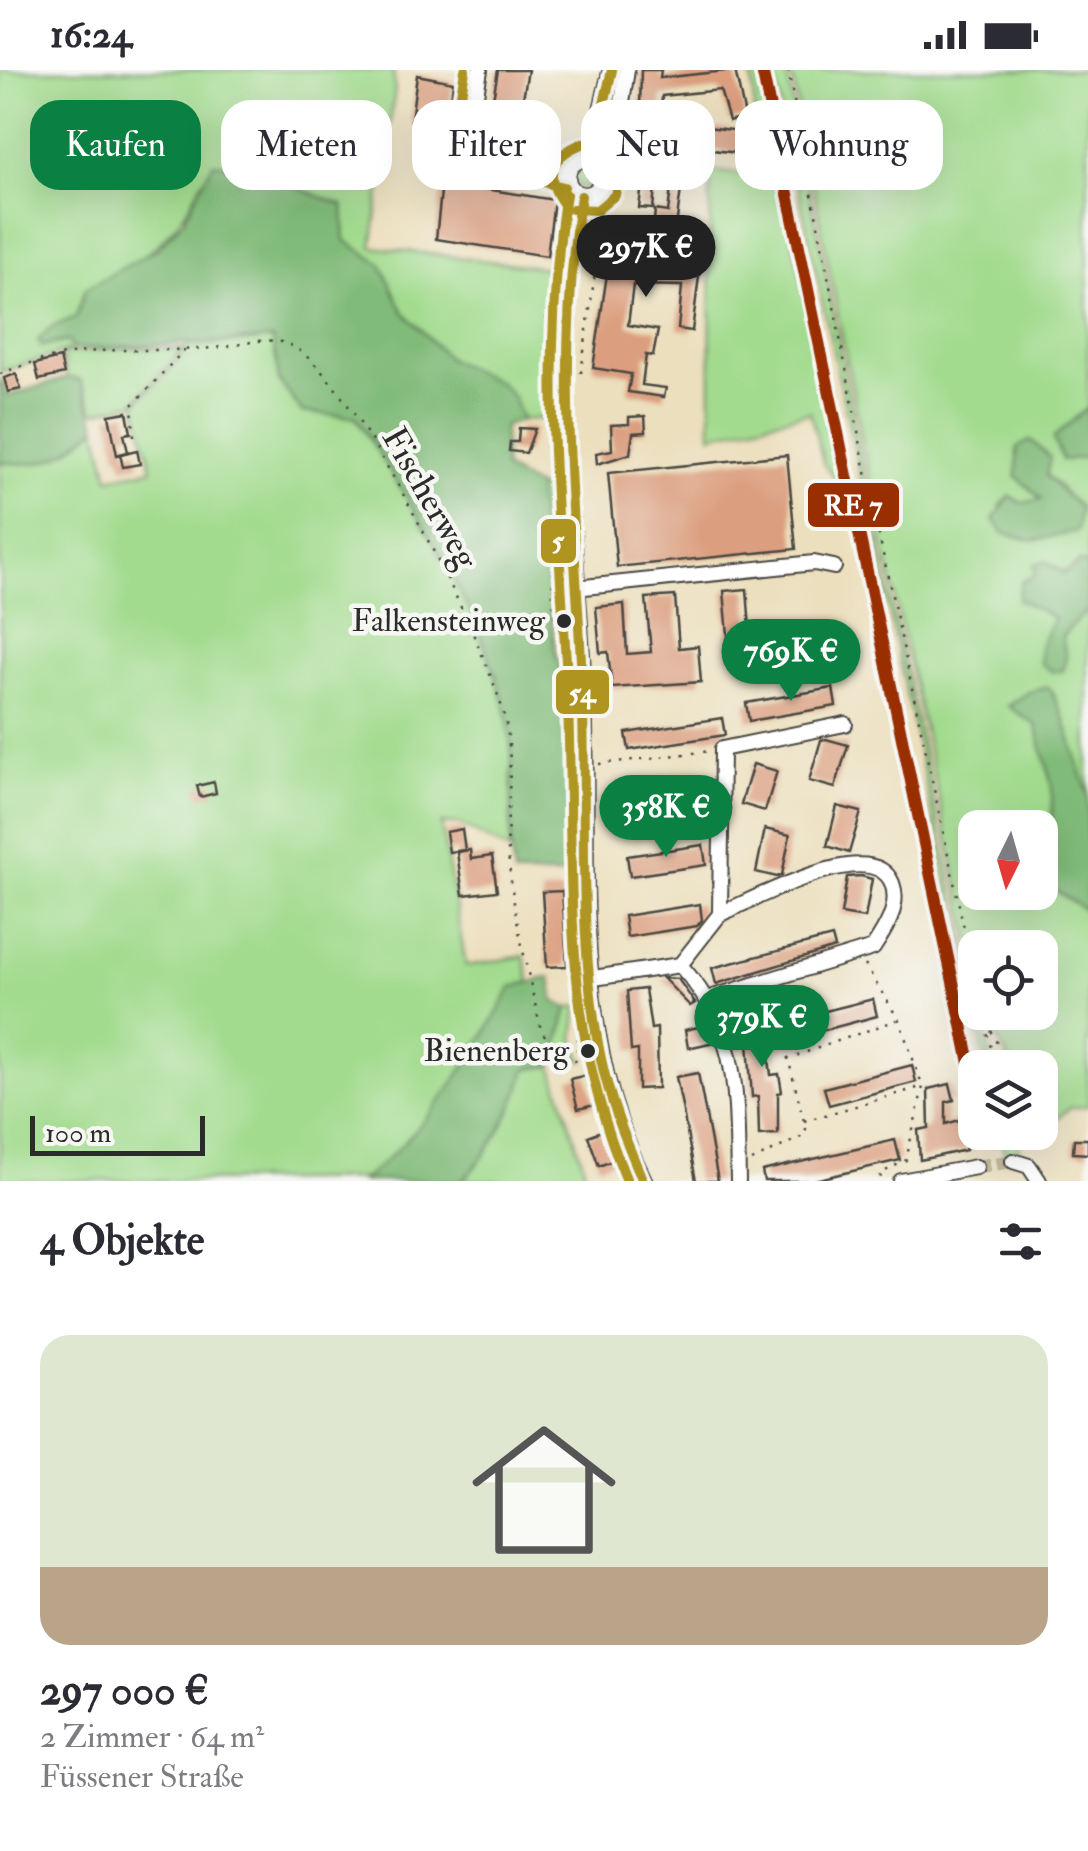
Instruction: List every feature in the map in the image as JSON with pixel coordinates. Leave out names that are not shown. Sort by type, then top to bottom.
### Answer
[{"type":"main road","points":[[609,100],[612,70]]},
{"type":"main road","points":[[581,162],[574,162],[567,172],[570,190],[581,196],[593,195],[598,190]]},
{"type":"main road","points":[[581,196],[565,322],[564,392],[584,766],[586,980],[601,1068],[626,1148],[642,1181]]},
{"type":"street","points":[[480,70],[466,151],[567,172]]},
{"type":"street","points":[[619,100],[627,70]]},
{"type":"street","points":[[575,588],[814,564],[834,566]]},
{"type":"street","points":[[720,914],[722,750],[845,724]]},
{"type":"street","points":[[586,980],[680,965],[720,914],[848,861],[888,874],[895,901],[886,928],[873,948],[860,956],[710,998]]},
{"type":"street","points":[[680,965],[710,998],[736,1078],[738,1175]]},
{"type":"street","points":[[1017,1161],[1039,1181]]},
{"type":"street","points":[[901,1181],[976,1167]]},
{"type":"path","points":[[788,70],[872,503],[964,930]]},
{"type":"path","points":[[600,232],[613,190]]},
{"type":"path","name":"Fischerweg","points":[[0,374],[73,350],[186,348],[274,341],[290,344],[308,356],[413,510],[481,649],[505,718],[510,793],[508,851],[541,1030],[547,1044],[557,1053],[601,1068]]},
{"type":"path","points":[[134,436],[132,406],[186,348]]},
{"type":"path","points":[[584,766],[722,750]]},
{"type":"path","points":[[860,956],[898,1020],[922,1087],[906,1160],[880,1174],[882,1181]]},
{"type":"path","points":[[738,1175],[803,1136],[804,1121],[768,982]]},
{"type":"path","points":[[787,1058],[898,1020]]},
{"type":"path","points":[[804,1121],[922,1087]]},
{"type":"path","points":[[1017,1161],[1018,1150]]},
{"type":"green space","points":[[0,70],[393,70],[392,110],[392,100],[221,100],[221,183],[201,184],[201,100],[30,100],[30,190],[198,190],[168,235],[140,259],[85,289],[76,317],[52,327],[42,346],[68,341],[73,349],[0,372]]},
{"type":"green space","points":[[751,70],[757,70],[763,100],[754,100]]},
{"type":"green space","points":[[773,70],[786,70],[792,100],[779,100]]},
{"type":"green space","points":[[791,70],[1088,70],[1088,407],[1062,460],[1088,457],[1088,566],[1080,563],[1065,573],[1046,562],[1018,599],[1054,618],[1041,644],[1066,657],[1062,637],[1088,609],[1088,795],[1063,715],[1009,706],[1036,725],[1052,786],[1052,810],[958,810],[958,885],[874,501],[814,190],[943,190],[943,100],[797,100]],"holes":[[[1046,476],[1061,488],[1063,535],[1050,534],[1033,541],[1000,506],[1010,496],[1022,503],[1042,500],[1017,477]]]},
{"type":"green space","points":[[213,163],[221,164],[221,190],[302,190],[343,205],[345,240],[381,264],[403,311],[449,359],[500,383],[513,397],[522,420],[504,426],[504,469],[537,487],[555,650],[572,708],[574,875],[514,875],[511,742],[499,685],[446,564],[356,417],[302,412],[279,381],[273,339],[73,349],[68,341],[41,346],[38,340],[52,327],[76,317],[85,289],[158,248],[183,221]]},
{"type":"green space","points":[[581,167],[581,187],[573,177]]},
{"type":"green space","points":[[715,171],[735,173],[735,190],[782,190],[846,491],[824,465],[810,412],[711,435],[710,190],[715,190]]},
{"type":"green space","points":[[299,190],[380,190],[372,247],[548,268],[542,353],[550,418],[522,420],[513,397],[500,383],[449,359],[403,311],[381,264],[345,240],[343,205]]},
{"type":"green space","points":[[799,190],[809,190],[870,504],[962,930],[958,930],[958,936]]},
{"type":"green space","points":[[273,339],[279,381],[302,412],[355,417],[445,562],[483,641],[508,720],[512,769],[510,851],[459,824],[441,824],[466,966],[524,956],[530,982],[512,987],[467,1066],[432,1117],[412,1140],[365,1178],[0,1181],[0,462],[31,463],[53,458],[97,427],[109,478],[152,469],[136,403],[173,367],[186,347]]},
{"type":"green space","points":[[121,348],[183,349],[133,403],[95,412],[80,380],[67,378],[62,354]]},
{"type":"green space","points":[[0,378],[8,396],[67,378],[80,380],[97,427],[73,447],[43,462],[0,462]]},
{"type":"green space","points":[[1088,407],[1088,457],[1062,460],[1053,438]]},
{"type":"green space","points":[[1031,440],[1050,458],[1046,476],[1080,508],[1077,531],[1033,541],[1003,533],[994,519],[1010,496],[1022,503],[1042,499],[1017,477],[1017,448]]},
{"type":"green space","points":[[537,488],[554,488],[549,559],[537,514]]},
{"type":"green space","points":[[1046,562],[1064,573],[1080,562],[1088,566],[1088,609],[1062,636],[1066,657],[1063,671],[1051,671],[1040,663],[1041,644],[1054,618],[1018,599],[1021,582],[1035,575],[1034,564]]},
{"type":"green space","points":[[1049,687],[1063,715],[1088,795],[1088,912],[1058,892],[1058,810],[1052,810],[1052,785],[1036,725],[1008,706],[1029,692]]},
{"type":"green space","points":[[1058,892],[1088,912],[1088,1106],[1070,1108],[1058,1117],[1058,1050],[1004,1050],[994,1030],[1058,1030],[1058,930],[968,930],[963,910],[1058,910]]},
{"type":"green space","points":[[551,977],[554,1001],[568,1008],[552,1066],[527,1069],[501,1129],[462,1181],[362,1181],[409,1137],[447,1092],[512,987]]},
{"type":"green space","points":[[578,1006],[574,1039],[583,1061],[557,1051],[568,1008]]},
{"type":"green space","points":[[978,1030],[984,1030],[989,1050],[982,1050]]},
{"type":"green space","points":[[552,1066],[588,1181],[462,1181],[501,1128],[527,1068]]},
{"type":"green space","points":[[1004,1150],[1019,1150],[1020,1159],[1006,1159]]},
{"type":"building","points":[[498,70],[528,70],[523,100],[493,100]]},
{"type":"building","points":[[641,70],[661,70],[660,78],[735,70],[742,100],[735,100],[735,119],[729,121],[720,90],[640,100]]},
{"type":"building","points":[[417,75],[453,82],[451,100],[414,100]]},
{"type":"building","points":[[715,128],[735,130],[735,153],[715,150]]},
{"type":"building","points":[[441,190],[492,190],[554,200],[547,256],[436,239]]},
{"type":"building","points":[[641,190],[655,190],[653,209],[639,208]]},
{"type":"building","points":[[671,190],[681,190],[674,242],[703,245],[692,331],[678,329],[682,286],[633,285],[628,325],[658,330],[653,356],[646,355],[642,385],[666,388],[664,397],[628,392],[631,374],[593,368],[610,254],[663,266],[664,241],[652,240],[655,210],[668,212]]},
{"type":"building","points":[[60,358],[64,374],[39,380],[35,364]]},
{"type":"building","points":[[16,374],[21,389],[8,392],[4,378]]},
{"type":"building","points":[[127,412],[131,433],[124,434],[128,452],[117,455],[109,415]]},
{"type":"building","points":[[645,416],[646,432],[633,433],[630,454],[597,464],[596,453],[612,450],[611,425],[629,424],[629,417]]},
{"type":"building","points":[[519,428],[535,429],[526,453],[509,451],[510,442],[518,442]]},
{"type":"building","points":[[137,450],[140,464],[123,467],[120,454]]},
{"type":"building","points":[[787,455],[796,549],[617,567],[608,473]]},
{"type":"building","points":[[747,589],[750,629],[825,623],[828,649],[730,657],[724,591]]},
{"type":"building","points":[[675,596],[679,648],[698,646],[701,682],[612,688],[608,652],[600,653],[596,607],[624,604],[627,654],[651,652],[646,598]]},
{"type":"building","points":[[833,688],[836,706],[749,721],[746,703]]},
{"type":"building","points":[[722,718],[725,735],[629,750],[626,733]]},
{"type":"building","points":[[821,740],[848,745],[835,788],[809,781]]},
{"type":"building","points":[[753,764],[777,771],[765,811],[741,804]]},
{"type":"building","points":[[214,782],[216,793],[200,797],[197,786]]},
{"type":"building","points":[[705,785],[708,803],[631,814],[629,796]]},
{"type":"building","points":[[837,806],[861,812],[849,853],[827,846]]},
{"type":"building","points":[[462,829],[465,850],[449,852],[446,832]]},
{"type":"building","points":[[765,829],[790,835],[782,875],[777,877],[756,872]]},
{"type":"building","points":[[703,845],[706,865],[630,876],[627,856]]},
{"type":"building","points":[[470,850],[471,859],[492,856],[497,891],[463,895],[457,852]]},
{"type":"building","points":[[847,877],[872,879],[865,918],[841,914]]},
{"type":"building","points":[[562,891],[567,966],[547,967],[542,892]]},
{"type":"building","points":[[700,904],[702,920],[697,926],[627,937],[624,916]]},
{"type":"building","points":[[832,937],[835,948],[716,984],[712,968]]},
{"type":"building","points":[[663,978],[678,979],[695,1003],[690,1006]]},
{"type":"building","points":[[645,989],[651,1029],[657,1028],[658,1088],[638,1089],[638,1050],[631,1051],[627,991]]},
{"type":"building","points":[[873,999],[877,1016],[791,1039],[786,1021]]},
{"type":"building","points":[[762,1013],[778,1020],[766,1035],[771,1075],[779,1074],[782,1092],[778,1093],[778,1134],[759,1135],[758,1096],[752,1097],[747,1029],[741,1031],[736,1015]]},
{"type":"building","points":[[707,1025],[714,1042],[688,1048],[685,1030]]},
{"type":"building","points":[[912,1065],[916,1082],[829,1105],[824,1088]]},
{"type":"building","points":[[698,1073],[718,1181],[696,1181],[676,1077]]},
{"type":"building","points":[[587,1075],[595,1105],[578,1109],[570,1079]]},
{"type":"building","points":[[950,1084],[954,1100],[946,1102],[946,1124],[958,1120],[958,1150],[966,1150],[920,1160],[918,1130],[929,1128],[928,1089]]},
{"type":"building","points":[[604,1130],[614,1160],[599,1166],[588,1136]]},
{"type":"building","points":[[1074,1139],[1088,1139],[1088,1154],[1073,1153]]},
{"type":"building","points":[[895,1140],[900,1160],[810,1181],[764,1181],[762,1171]]},
{"type":"tunnel","points":[[976,1167],[1013,1161]]},
{"type":"transit line","name":"5","points":[[465,70],[452,150],[456,161],[564,187]]},
{"type":"transit line","name":"54","points":[[605,100],[612,70]]},
{"type":"transit line","points":[[762,70],[967,1050]]},
{"type":"transit line","name":"5","points":[[563,203],[552,174],[564,153],[584,143],[610,153],[620,170],[615,195],[597,210],[573,209]]},
{"type":"transit line","name":"5","points":[[566,194],[554,315],[553,436],[567,679],[573,933],[589,1056],[604,1118],[627,1181]]},
{"type":"transit line","name":"54","points":[[581,196],[573,257],[568,378],[582,680],[585,918],[593,1012],[605,1075],[643,1181]]},
{"type":"place","name":"Falkensteinweg","points":[[564,621]]},
{"type":"place","name":"Bienenberg","points":[[588,1051]]}]
